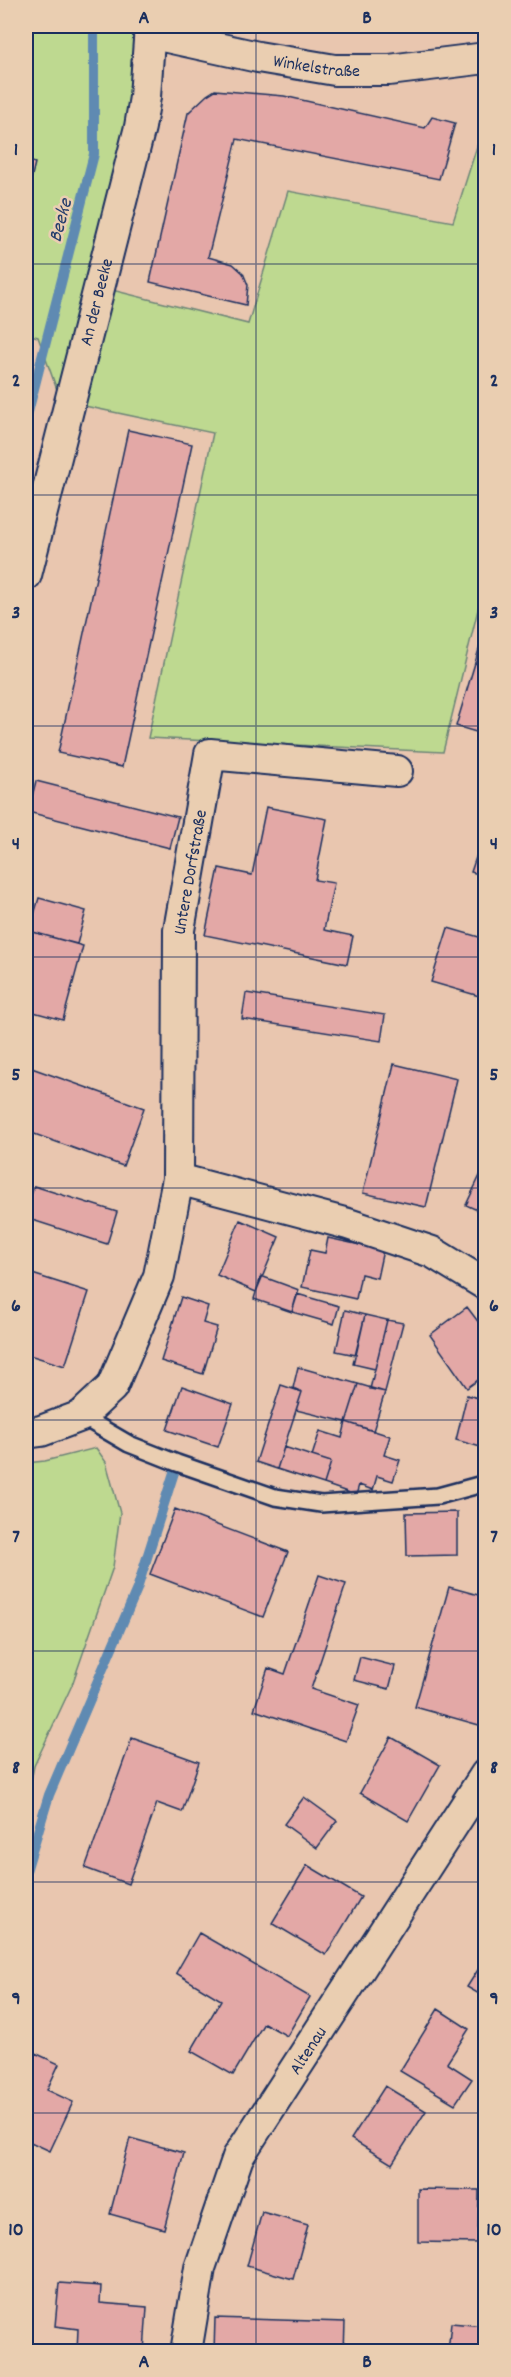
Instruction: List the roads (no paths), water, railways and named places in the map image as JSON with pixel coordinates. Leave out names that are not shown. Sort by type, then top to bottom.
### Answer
[{"type":"street","name":"Winkelstraße","points":[[150,29],[258,57],[335,70],[389,70],[486,58]]},
{"type":"street","name":"An der Beeke","points":[[26,574],[140,127],[150,29]]},
{"type":"street","name":"Untere Dorfstraße","points":[[26,1433],[40,1431],[81,1416],[112,1387],[159,1276],[178,1179],[178,930],[210,754],[397,771]]},
{"type":"street","points":[[178,1179],[348,1224],[432,1252],[486,1285]]},
{"type":"street","name":"Altenau","points":[[186,2352],[200,2268],[238,2157],[486,1774]]},
{"type":"lane","points":[[81,1416],[129,1444],[275,1497],[321,1504],[345,1503],[438,1496],[486,1483]]},
{"type":"waterway","name":"Beeke","points":[[26,420],[94,154],[94,29],[91,26]]},
{"type":"waterway","points":[[26,1871],[49,1795],[137,1589],[177,1463]]}]
